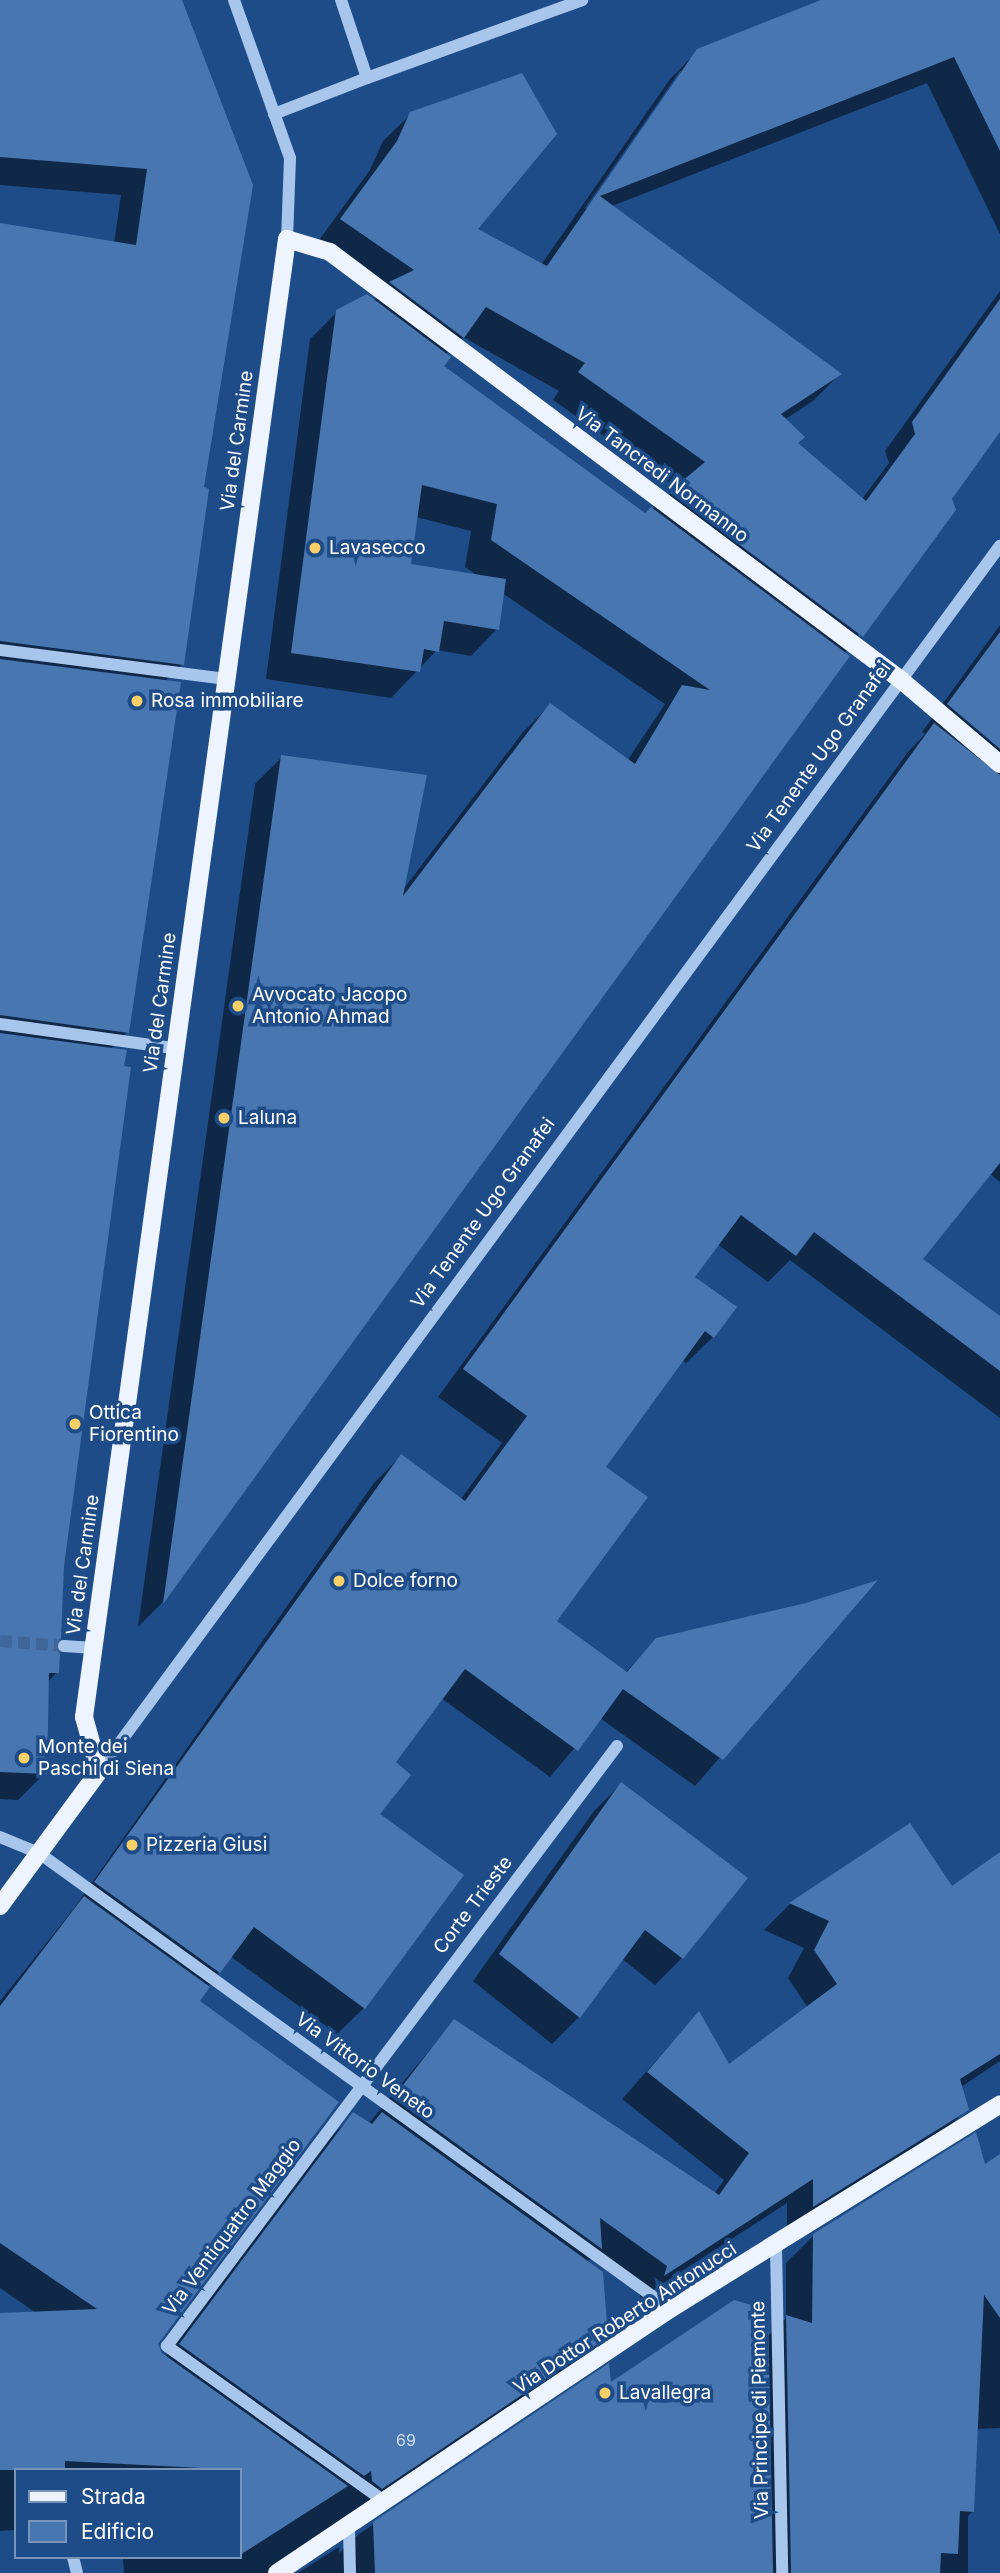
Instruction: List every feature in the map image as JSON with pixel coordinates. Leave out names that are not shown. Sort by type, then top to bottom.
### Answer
[{"type":"main road","name":"Via del Carmine","points":[[99,1771],[84,1717],[287,239]]},
{"type":"main road","name":"Via Tancredi Normanno","points":[[287,239],[330,252],[901,680],[1000,764]]},
{"type":"main road","name":"Via Tenente Ugo Granafei","points":[[0,1906],[99,1771]]},
{"type":"main road","name":"Via Dottor Roberto Antonucci","points":[[277,2573],[670,2309],[776,2247],[1000,2105]]},
{"type":"street","points":[[234,0],[290,158],[287,239]]},
{"type":"street","points":[[341,0],[367,78]]},
{"type":"street","points":[[274,114],[582,0]]},
{"type":"street","name":"Via Tenente Ugo Granafei","points":[[99,1771],[1000,546]]},
{"type":"street","points":[[0,650],[226,679]]},
{"type":"street","points":[[0,1024],[174,1048]]},
{"type":"street","points":[[64,1646],[93,1648]]},
{"type":"street","name":"Corte Trieste","points":[[361,2086],[617,1746]]},
{"type":"street","name":"Via Vittorio Veneto","points":[[0,1838],[39,1853],[670,2309]]},
{"type":"street","name":"Via Ventiquattro Maggio","points":[[361,2086],[167,2346],[384,2501]]},
{"type":"street","name":"Via Principe di Piemonte","points":[[776,2247],[782,2573]]},
{"type":"street","points":[[349,2526],[350,2573]]},
{"type":"building","points":[[0,0],[182,0],[253,185],[204,487],[209,489],[184,665],[0,641],[0,223],[136,245],[147,169],[0,157]]},
{"type":"building","points":[[821,0],[1000,0],[1000,151],[954,57],[600,196],[842,374],[781,414],[805,437],[798,443],[866,501],[915,434],[912,422],[1000,299],[1000,432],[952,499],[956,510],[863,637],[669,492],[705,462],[578,372],[585,363],[486,307],[464,338],[389,282],[414,270],[340,219],[397,141],[410,112],[522,73],[557,134],[478,229],[547,266],[697,49]]},
{"type":"building","points":[[367,294],[451,357],[444,366],[645,513],[651,507],[850,656],[163,1604],[281,755],[427,775],[403,896],[550,703],[635,764],[682,685],[710,690],[491,540],[497,504],[422,485],[411,564],[506,579],[499,630],[444,621],[439,652],[424,649],[420,672],[291,653],[336,310]]},
{"type":"building","points":[[1000,632],[1000,749],[947,704]]},
{"type":"building","points":[[0,659],[181,682],[129,1033],[0,1015]]},
{"type":"building","points":[[934,723],[1000,775],[1000,1163],[923,1259],[1000,1316],[1000,1371],[814,1232],[796,1256],[741,1215],[695,1277],[737,1307],[714,1338],[705,1331],[606,1467],[648,1497],[557,1621],[627,1672],[656,1638],[806,1603],[878,1580],[723,1760],[623,1689],[578,1751],[465,1669],[396,1762],[411,1775],[380,1814],[464,1875],[365,2009],[254,1927],[220,1973],[94,1882],[401,1454],[465,1501],[527,1416],[463,1369]]},
{"type":"building","points":[[0,1033],[127,1050],[124,1066],[131,1067],[64,1566],[61,1638],[55,1646],[60,1654],[59,1673],[49,1673],[47,1774],[0,1772]]},
{"type":"building","points":[[621,1782],[748,1878],[683,1959],[645,1930],[580,2018],[499,1954]]},
{"type":"building","points":[[910,1823],[952,1886],[1000,1852],[1000,2054],[960,2079],[969,2110],[813,2207],[813,2179],[664,2276],[667,2266],[600,2218],[602,2249],[393,2098],[454,2019],[719,2195],[749,2153],[647,2072],[699,2011],[729,2064],[837,1984],[814,1950],[829,1921],[789,1903]]},
{"type":"building","points":[[84,1896],[210,1987],[200,2001],[339,2102],[158,2344],[162,2353],[348,2486],[242,2554],[242,2468],[65,2461],[65,2468],[0,2470],[0,2313],[97,2309],[0,2243],[0,2006]]},
{"type":"building","points":[[353,2112],[372,2124],[382,2112],[603,2272],[608,2337],[382,2489],[372,2481],[371,2471],[364,2476],[179,2344]]},
{"type":"building","points":[[976,2132],[985,2164],[1000,2154],[1000,2318],[984,2295],[974,2512],[960,2511],[958,2554],[941,2553],[940,2573],[791,2573],[786,2315],[812,2323],[813,2234]]},
{"type":"building","points":[[734,2300],[768,2310],[773,2573],[375,2573],[373,2522],[609,2363],[611,2382]]},
{"type":"tunnel","points":[[0,1641],[64,1646]]},
{"type":"place","name":"Lavasecco","points":[[315,548]]},
{"type":"place","name":"Rosa immobiliare","points":[[137,701]]},
{"type":"place","name":"Avvocato Jacopo Antonio Ahmad","points":[[238,1006]]},
{"type":"place","name":"Laluna","points":[[224,1118]]},
{"type":"place","name":"Ottica Fiorentino","points":[[75,1424]]},
{"type":"place","name":"Dolce forno","points":[[339,1581]]},
{"type":"place","name":"Monte dei Paschi di Siena","points":[[24,1758]]},
{"type":"place","name":"Pizzeria Giusi","points":[[132,1845]]},
{"type":"place","name":"Lavallegra","points":[[605,2393]]}]
